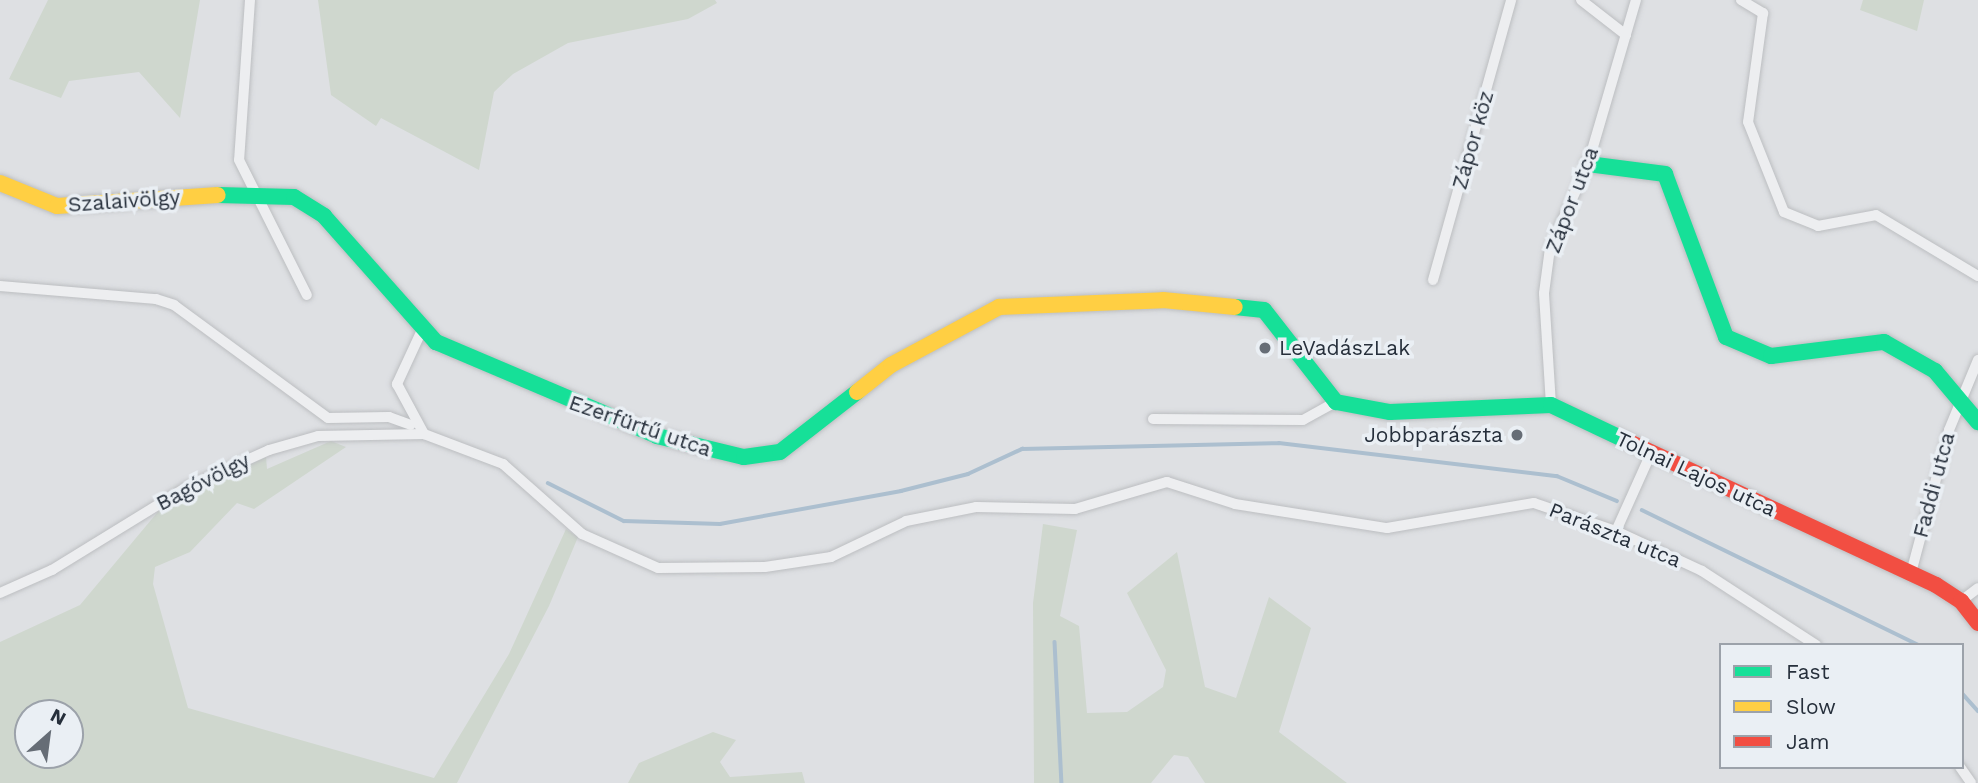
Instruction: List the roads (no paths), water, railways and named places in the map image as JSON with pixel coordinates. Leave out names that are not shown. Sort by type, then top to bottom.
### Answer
[{"type":"street","points":[[250,0],[237,143],[253,198],[292,257],[307,295]]},
{"type":"street","name":"Zápor köz","points":[[1433,280],[1511,0]]},
{"type":"street","points":[[1581,0],[1626,35]]},
{"type":"street","name":"Zápor utca","points":[[1551,405],[1544,293],[1550,248],[1588,164],[1636,0]]},
{"type":"street","points":[[1741,0],[1763,12],[1748,122],[1784,212],[1818,226],[1876,215],[1978,276]]},
{"type":"street","points":[[1588,164],[1665,174],[1726,337],[1744,348],[1786,356],[1884,342],[1935,371],[1978,422]]},
{"type":"street","name":"Szalaivölgy","points":[[0,183],[58,206],[253,198]]},
{"type":"street","name":"Ezerfürtű utca","points":[[253,198],[294,197],[324,216],[422,330],[567,401],[657,436],[744,457],[780,452],[900,359],[999,307],[1163,300],[1264,310],[1336,402]]},
{"type":"street","points":[[0,286],[156,299],[174,305],[328,418],[389,417],[411,425]]},
{"type":"street","points":[[422,330],[397,384],[424,434]]},
{"type":"street","name":"Faddi utca","points":[[1911,573],[1960,398],[1978,360]]},
{"type":"street","points":[[1153,419],[1303,420],[1336,402]]},
{"type":"street","name":"Tolnai Lajos utca","points":[[1336,402],[1390,412],[1551,405],[1911,573],[1961,601],[1978,623]]},
{"type":"street","name":"Parászta utca","points":[[424,434],[503,464],[582,534],[658,568],[765,567],[817,559],[905,522],[976,507],[1075,509],[1147,485],[1167,482],[1235,504],[1387,528],[1534,503],[1616,531],[1702,571],[1813,643]]},
{"type":"street","name":"Bagóvölgy","points":[[0,593],[51,570],[187,487],[269,450],[318,436],[424,434]]},
{"type":"street","points":[[1616,531],[1651,453]]},
{"type":"street","points":[[1961,601],[1978,588]]},
{"type":"waterway","points":[[548,483],[624,521],[720,524],[901,491],[968,474],[1022,449],[1279,443],[1557,476],[1617,501]]},
{"type":"waterway","points":[[1642,510],[1915,643]]},
{"type":"waterway","points":[[1055,642],[1062,783]]},
{"type":"waterway","points":[[1964,695],[1978,711]]},
{"type":"place","name":"LeVadászLak","points":[[1265,348]]},
{"type":"place","name":"Jobbparászta","points":[[1517,435]]}]
